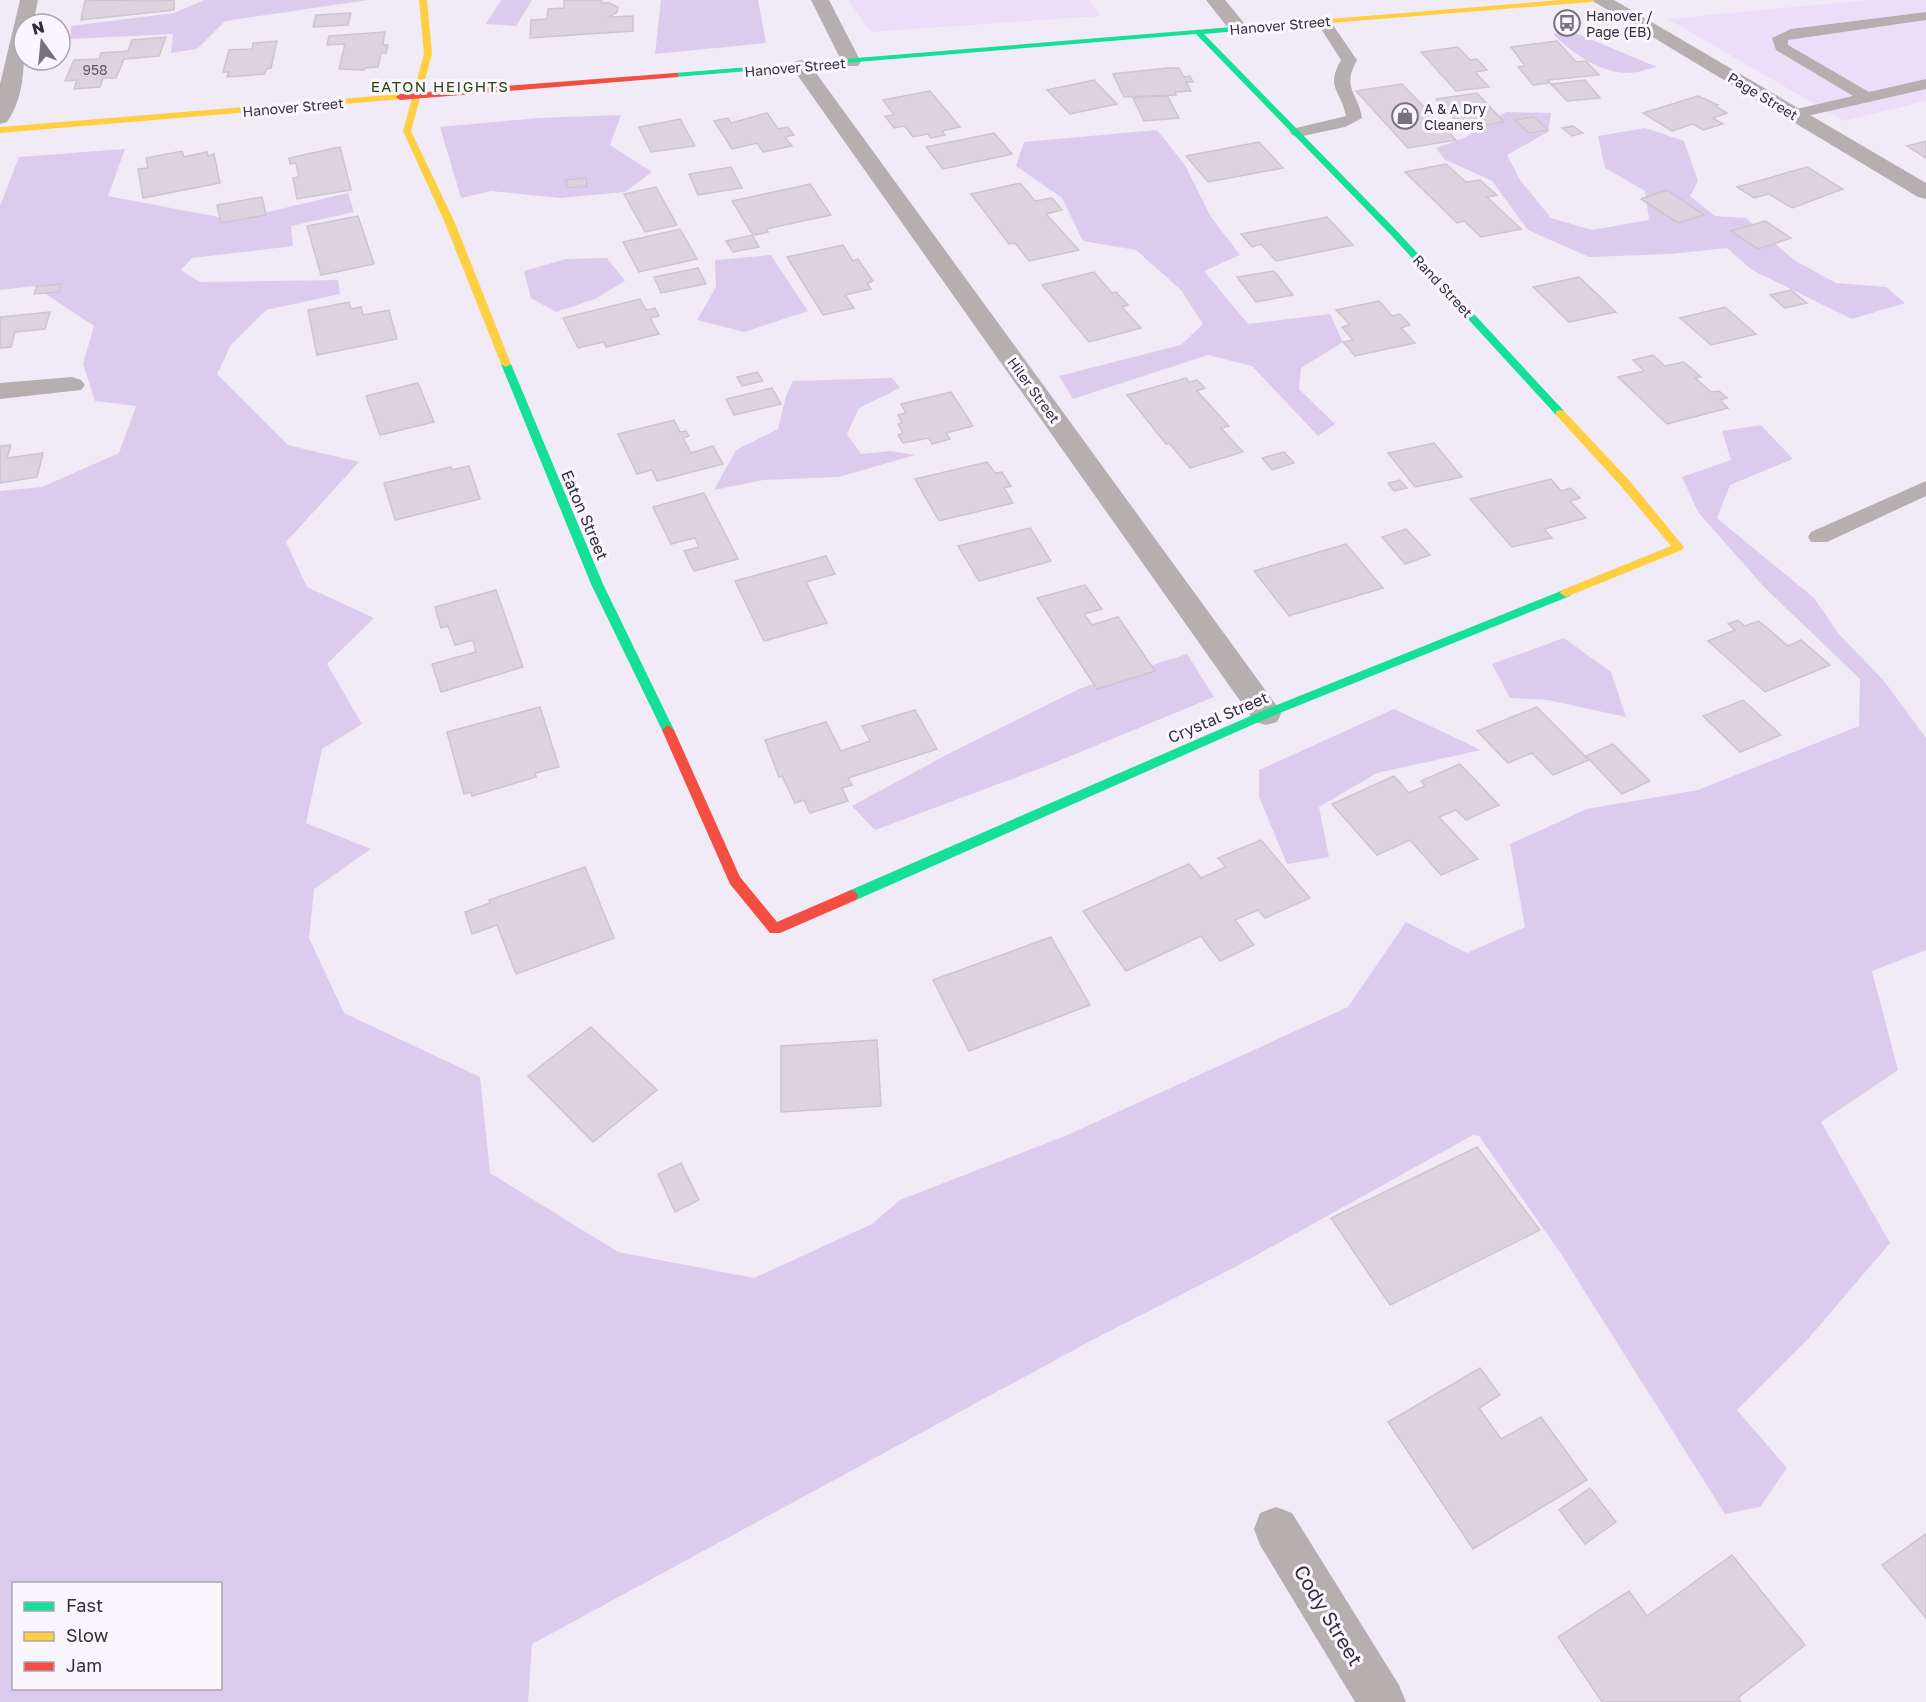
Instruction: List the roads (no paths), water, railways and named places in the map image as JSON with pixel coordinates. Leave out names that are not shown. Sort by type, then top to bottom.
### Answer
[{"type":"street","points":[[0,118],[7,98],[29,0]]},
{"type":"street","name":"Eaton Street","points":[[423,0],[429,40],[428,60],[414,97],[407,131],[450,223],[592,574],[687,770],[735,880],[775,928]]},
{"type":"street","points":[[820,0],[851,62]]},
{"type":"street","points":[[1215,0],[1239,28]]},
{"type":"street","name":"Hanover Street","points":[[0,130],[1591,0]]},
{"type":"street","name":"Page Street","points":[[1600,0],[1926,192]]},
{"type":"street","name":"Rand Street","points":[[1199,33],[1298,132],[1624,482],[1678,547]]},
{"type":"street","name":"Hiler Street","points":[[801,66],[1266,714]]},
{"type":"street","points":[[0,391],[72,385]]},
{"type":"street","name":"Crystal Street","points":[[775,928],[1266,714],[1678,547]]},
{"type":"street","name":"Cody Street","points":[[1276,1529],[1382,1702]]},
{"type":"lane","points":[[1866,97],[1780,46],[1780,38],[1791,34],[1926,16]]},
{"type":"lane","points":[[1298,132],[1339,124],[1354,118],[1341,91],[1340,79],[1349,60],[1323,21]]},
{"type":"lane","points":[[1794,114],[1926,84]]},
{"type":"lane","points":[[1819,537],[1926,488]]},
{"type":"place","name":"Hanover / Page (EB)","points":[[1567,23]]},
{"type":"place","name":"A & A Dry Cleaners","points":[[1405,116]]},
{"type":"district","name":"EATON HEIGHTS","points":[[440,86]]}]
